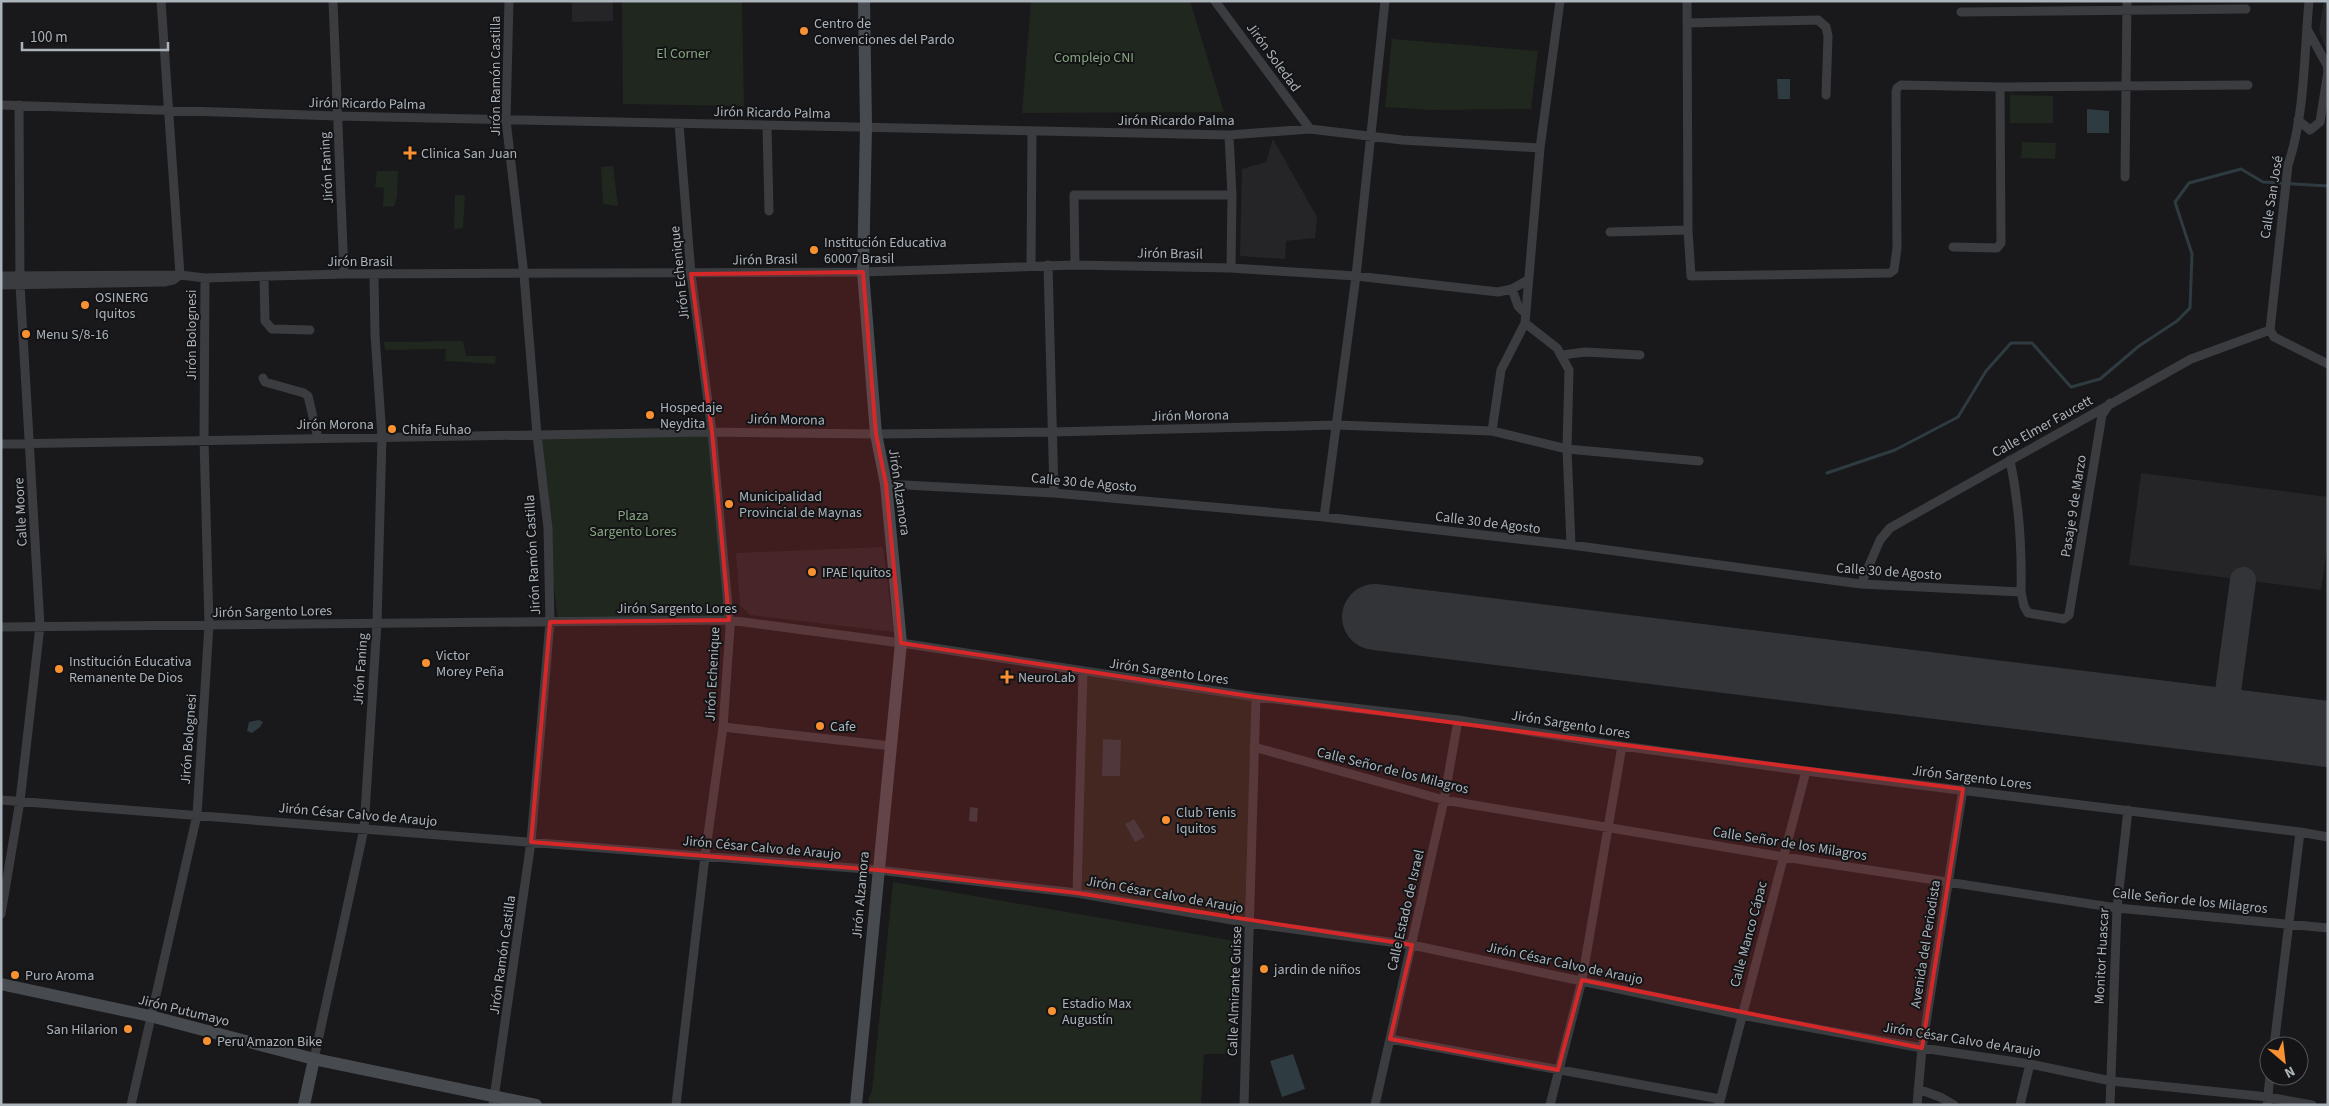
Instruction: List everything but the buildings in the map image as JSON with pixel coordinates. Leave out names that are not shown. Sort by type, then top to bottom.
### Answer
[{"type":"street","name":"Jirón Bolognesi","points":[[161,1],[180,274]]},
{"type":"street","name":"Jirón Faning","points":[[333,1],[344,274]]},
{"type":"street","name":"Jirón Ramón Castilla","points":[[494,1100],[531,842],[550,622],[548,528],[537,435],[524,275],[506,120],[509,1]]},
{"type":"street","name":"Jirón Alzamora","points":[[856,1105],[901,643],[886,484],[876,434],[863,272],[866,127],[864,1]]},
{"type":"street","name":"Jirón Soledad","points":[[1215,1],[1310,129]]},
{"type":"street","points":[[1324,516],[1356,276],[1385,1]]},
{"type":"street","points":[[1492,431],[1501,370],[1524,323],[1540,148],[1560,1]]},
{"type":"street","points":[[1688,1],[1688,230],[1691,276],[1890,273],[1894,270],[1897,248],[1897,88],[1901,85],[2000,87],[2248,86]]},
{"type":"street","name":"Calle San José","points":[[2270,330],[2278,238],[2288,165],[2295,143],[2310,1]]},
{"type":"street","points":[[2125,177],[2127,6]]},
{"type":"street","points":[[1961,12],[2127,6],[2246,9]]},
{"type":"street","points":[[1687,23],[1818,20],[1826,27],[1828,36],[1826,95]]},
{"type":"street","points":[[2298,120],[2310,130],[2320,122],[2328,71],[2327,64],[2307,29]]},
{"type":"street","points":[[1953,247],[1997,248],[2002,243],[2000,87]]},
{"type":"street","name":"Jirón Ricardo Palma","points":[[1,105],[337,116],[1032,132],[1229,135],[1310,129],[1402,140],[1540,148]]},
{"type":"street","name":"Calle Moore","points":[[1,914],[20,801],[40,626],[21,280],[19,105]]},
{"type":"street","name":"Jirón Echenique","points":[[676,1105],[705,856],[723,727],[730,628],[712,432],[691,274],[679,124]]},
{"type":"street","points":[[767,126],[769,211]]},
{"type":"street","points":[[1031,266],[1032,132]]},
{"type":"street","points":[[1229,135],[1232,195],[1231,268]]},
{"type":"street","points":[[1075,265],[1074,194],[1232,195]]},
{"type":"street","points":[[1610,232],[1688,230]]},
{"type":"street","points":[[1048,265],[1054,493]]},
{"type":"street","name":"Jirón Brasil","points":[[21,280],[180,274],[205,278],[344,274],[524,275],[863,272],[1075,265],[1231,268],[1356,276],[1498,292],[1512,290]]},
{"type":"street","name":"Jirón Faning","points":[[314,1059],[364,829],[377,623],[382,437],[375,336],[374,275]]},
{"type":"street","points":[[1,276],[21,280]]},
{"type":"street","points":[[264,276],[265,321],[268,326],[272,329],[310,330]]},
{"type":"street","name":"Jirón Bolognesi","points":[[130,1105],[197,815],[209,625],[204,439],[205,278]]},
{"type":"street","points":[[1,285],[21,280]]},
{"type":"street","points":[[1525,313],[1518,306],[1512,290],[1528,280]]},
{"type":"street","points":[[1524,323],[1557,348],[1569,370],[1568,449],[1571,545]]},
{"type":"street","points":[[2270,330],[2274,337],[2328,364]]},
{"type":"street","name":"Calle Elmer Faucett","points":[[1861,584],[1880,540],[1890,528],[2191,359],[2270,330]]},
{"type":"street","points":[[1562,355],[1585,352],[1640,355]]},
{"type":"street","points":[[263,378],[265,382],[270,384],[304,393],[308,396],[318,438]]},
{"type":"street","name":"Pasaje 9 de Marzo","points":[[2021,592],[2024,606],[2028,613],[2064,619],[2069,615],[2102,415],[2110,403]]},
{"type":"street","name":"Jirón Morona","points":[[1,444],[204,439],[712,432],[876,434],[1052,432],[1337,425],[1492,431],[1568,449],[1699,461]]},
{"type":"street","points":[[2010,460],[2016,486],[2022,564],[2021,592]]},
{"type":"street","name":"Calle 30 de Agosto","points":[[886,484],[1054,493],[1324,516],[1571,545],[1861,584],[2021,592]]},
{"type":"street","name":"Jirón Sargento Lores","points":[[1,627],[729,620],[901,643],[1256,697],[1458,720],[1622,746],[1806,771],[2300,832],[2328,838]]},
{"type":"street","points":[[1077,893],[1083,672]]},
{"type":"street","name":"Calle Almirante Guisse","points":[[1244,1105],[1256,697]]},
{"type":"street","name":"Calle Estado de Israel","points":[[1375,1105],[1444,800],[1458,720]]},
{"type":"street","points":[[723,727],[891,746]]},
{"type":"street","points":[[1550,1105],[1582,980],[1610,826],[1622,746]]},
{"type":"street","name":"Calle Señor de los Milagros","points":[[1254,747],[1444,800],[1610,826],[1784,857],[2117,908],[2328,928]]},
{"type":"street","name":"Calle Manco Cápac","points":[[1719,1102],[1806,771]]},
{"type":"street","name":"Avenida del Periodista","points":[[1917,1105],[1922,1048],[1963,789]]},
{"type":"street","name":"Jirón César Calvo de Araujo","points":[[1,800],[878,870],[1077,893],[1250,923],[1412,945],[1741,1015],[1922,1048],[2030,1064],[2111,1081],[2312,1105]]},
{"type":"street","name":"Monitor Huascar","points":[[2110,1105],[2112,994],[2117,908],[2128,810]]},
{"type":"street","points":[[2275,1036],[2300,832]]},
{"type":"street","name":"Jirón Putumayo","points":[[1,984],[150,1016],[314,1059],[494,1100],[536,1105]]},
{"type":"street","points":[[1390,1039],[1719,1102]]},
{"type":"street","points":[[304,1105],[314,1059]]},
{"type":"street","points":[[2020,1105],[2030,1064]]},
{"type":"street","points":[[2267,1101],[2269,1086]]},
{"type":"street","points":[[1918,1089],[1940,1097],[1954,1105]]},
{"type":"highlighted area","points":[[863,272],[876,434],[886,484],[901,643],[1256,697],[1963,789],[1922,1048],[1582,980],[1558,1070],[1390,1039],[1412,945],[1077,893],[878,870],[531,842],[550,622],[729,620],[712,432],[691,274]]},
{"type":"shaded area","points":[[572,1],[613,1],[613,21],[572,22]]},
{"type":"shaded area","points":[[2324,1],[2328,1],[2328,54],[2319,31]]},
{"type":"shaded area","points":[[1777,79],[1790,79],[1790,99],[1778,99]]},
{"type":"shaded area","points":[[2087,109],[2109,111],[2109,133],[2087,133]]},
{"type":"shaded area","points":[[1273,139],[1317,217],[1315,238],[1286,241],[1285,259],[1240,256],[1242,169],[1266,162]]},
{"type":"shaded area","points":[[2141,473],[2328,497],[2328,544],[2321,590],[2129,565]]},
{"type":"shaded area","name":"IPAE Iquitos","points":[[883,547],[894,632],[750,615],[740,605],[736,553]]},
{"type":"shaded area","points":[[259,720],[263,722],[260,727],[252,733],[247,731],[249,722]]},
{"type":"shaded area","points":[[1103,739],[1121,740],[1120,776],[1102,776]]},
{"type":"shaded area","points":[[970,807],[978,808],[977,822],[969,821]]},
{"type":"shaded area","points":[[1134,819],[1145,837],[1135,842],[1125,824]]},
{"type":"shaded area","points":[[1293,1054],[1305,1089],[1282,1097],[1270,1061]]},
{"type":"green space","name":"El Corner","points":[[622,1],[742,1],[744,106],[623,104]]},
{"type":"green space","name":"Complejo CNI","points":[[1031,1],[1190,1],[1224,112],[1022,113]]},
{"type":"green space","points":[[1392,39],[1538,51],[1531,109],[1430,110],[1385,107]]},
{"type":"green space","points":[[2010,95],[2053,96],[2053,123],[2010,123]]},
{"type":"green space","points":[[2022,142],[2056,143],[2055,159],[2021,158]]},
{"type":"green space","points":[[613,166],[618,206],[603,204],[601,167]]},
{"type":"green space","points":[[377,171],[398,171],[397,197],[394,207],[383,206],[384,188],[375,187]]},
{"type":"green space","points":[[455,195],[465,195],[463,228],[454,229]]},
{"type":"green space","points":[[463,341],[466,356],[496,356],[495,364],[445,361],[446,349],[385,350],[384,342]]},
{"type":"green space","name":"Plaza Sargento Lores","points":[[712,432],[729,620],[558,622],[537,435]]},
{"type":"green space","name":"Club Tenis Iquitos","points":[[1083,672],[1256,697],[1249,923],[1077,893]]},
{"type":"green space","points":[[893,882],[1235,941],[1233,1054],[1204,1054],[1201,1105],[870,1105],[868,1099],[872,1091]]},
{"type":"waterway","points":[[1827,473],[1895,450],[1958,417],[1986,371],[2011,343],[2032,343],[2071,387],[2100,379],[2139,346],[2177,321],[2190,308],[2192,254],[2175,202],[2189,183],[2241,169],[2263,182],[2328,186]]},
{"type":"taxiway","points":[[2224,721],[2243,580]]},
{"type":"runway","points":[[1375,617],[2328,734]]},
{"type":"place","name":"Centro de Convenciones del Pardo","points":[[804,31]]},
{"type":"place","name":"Clinica San Juan","points":[[410,153]]},
{"type":"place","name":"Institución Educativa 60007 Brasil","points":[[814,250]]},
{"type":"place","name":"OSINERG Iquitos","points":[[85,305]]},
{"type":"place","name":"Menu S/8-16","points":[[26,334]]},
{"type":"place","name":"Hospedaje Neydita","points":[[650,415]]},
{"type":"place","name":"Chifa Fuhao","points":[[392,429]]},
{"type":"place","name":"Municipalidad Provincial de Maynas","points":[[729,504]]},
{"type":"place","name":"IPAE Iquitos","points":[[812,572]]},
{"type":"place","name":"Victor Morey Peña","points":[[426,663]]},
{"type":"place","name":"Institución Educativa Remanente De Dios","points":[[59,669]]},
{"type":"place","name":"NeuroLab","points":[[1007,677]]},
{"type":"place","name":"Cafe","points":[[820,726]]},
{"type":"place","name":"Club Tenis Iquitos","points":[[1166,820]]},
{"type":"place","name":"jardin de niños","points":[[1264,969]]},
{"type":"place","name":"Puro Aroma","points":[[15,975]]},
{"type":"place","name":"Estadio Max Augustín","points":[[1052,1011]]},
{"type":"place","name":"San Hilarion","points":[[128,1029]]},
{"type":"place","name":"Peru Amazon Bike","points":[[207,1041]]}]
